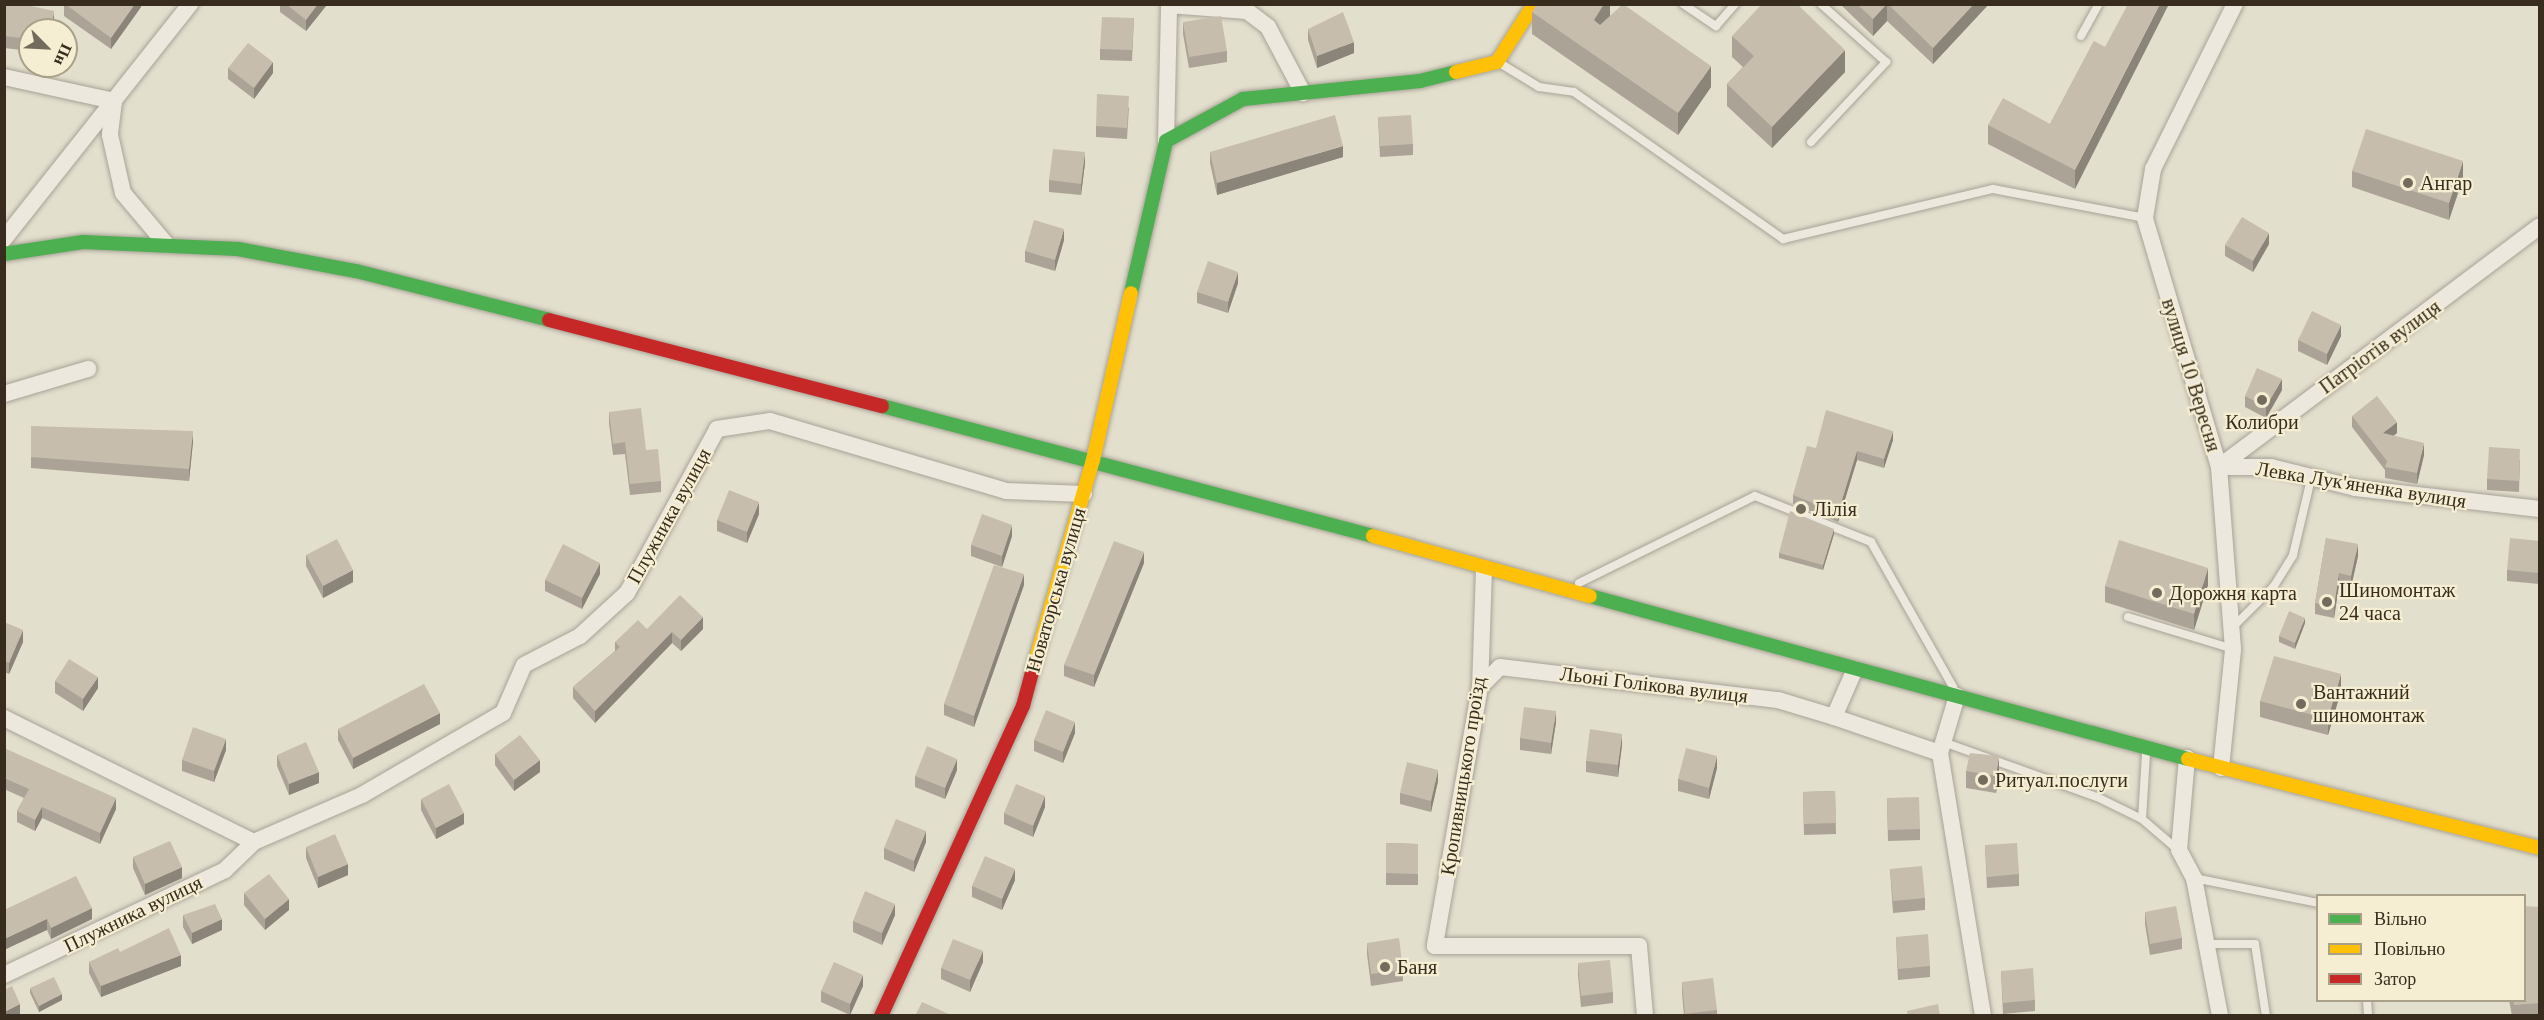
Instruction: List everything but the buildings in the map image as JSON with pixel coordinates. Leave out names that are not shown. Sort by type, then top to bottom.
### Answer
[{"type":"main road","points":[[1166,141],[1243,99],[1420,81],[1497,62],[1534,4]]},
{"type":"main road","name":"Новаторська вулиця","points":[[881,1016],[1023,706],[1093,460],[1166,141]]},
{"type":"main road","points":[[4,254],[83,242],[166,244],[238,249],[356,271],[1093,460],[1484,569],[2146,748],[2540,848]]},
{"type":"street","points":[[4,239],[190,4]]},
{"type":"street","name":"вулиця 10 Вересня","points":[[2221,768],[2233,649],[2219,466],[2145,218],[2153,169],[2235,4]]},
{"type":"street","name":"Новаторська вулиця","points":[[1166,141],[1169,5],[1247,11],[1268,27],[1303,93]]},
{"type":"street","points":[[4,77],[114,101]]},
{"type":"street","points":[[114,101],[110,135],[123,193],[166,244]]},
{"type":"street","name":"Патріотів вулиця","points":[[2219,466],[2540,226]]},
{"type":"street","points":[[4,394],[88,369]]},
{"type":"street","name":"Плужника вулиця","points":[[4,975],[225,870],[254,842],[362,795],[503,713],[524,665],[580,636],[627,593],[717,429],[770,422],[1006,491],[1084,494]]},
{"type":"street","name":"Левка Лук'яненка вулиця","points":[[2219,466],[2271,467],[2311,479],[2540,509]]},
{"type":"street","name":"Кропивницького проїзд","points":[[1484,569],[1480,687],[1435,946],[1639,946],[1645,1016]]},
{"type":"street","name":"Льоні Голікова вулиця","points":[[1480,687],[1500,667],[1778,700],[1943,748]]},
{"type":"street","points":[[1834,717],[1855,669]]},
{"type":"street","points":[[1956,696],[1943,748],[1983,1016]]},
{"type":"street","points":[[4,718],[254,842]]},
{"type":"street","points":[[2187,758],[2179,850],[2194,878],[2220,1016]]},
{"type":"lane","points":[[1683,4],[1716,26],[1735,4]]},
{"type":"lane","points":[[1811,142],[1886,62],[1821,4]]},
{"type":"lane","points":[[2081,36],[2098,4]]},
{"type":"lane","points":[[1497,62],[1539,87],[1574,92],[1783,239],[1993,189],[2145,218]]},
{"type":"lane","points":[[2231,629],[2274,586],[2293,555],[2311,479]]},
{"type":"lane","points":[[1564,590],[1755,496],[1871,542],[1956,696]]},
{"type":"lane","points":[[2128,617],[2233,649]]},
{"type":"lane","points":[[1943,748],[2097,797],[2142,819],[2179,850]]},
{"type":"lane","points":[[2142,819],[2146,748]]},
{"type":"lane","points":[[2194,878],[2316,903]]},
{"type":"lane","points":[[2206,944],[2255,944],[2266,1016]]},
{"type":"traffic: fast","points":[[1131,293],[1166,141],[1243,99],[1420,81],[1456,72]]},
{"type":"traffic: fast","points":[[4,254],[83,242],[238,249],[356,271],[549,320]]},
{"type":"traffic: fast","points":[[882,406],[1373,536]]},
{"type":"traffic: fast","points":[[1590,596],[2188,759]]},
{"type":"traffic: slow","points":[[1456,72],[1497,62],[1534,4]]},
{"type":"traffic: slow","points":[[1033,669],[1093,460],[1131,293]]},
{"type":"traffic: slow","points":[[1373,536],[1590,596]]},
{"type":"traffic: slow","points":[[2188,759],[2540,848]]},
{"type":"traffic: jam","points":[[549,320],[882,406]]},
{"type":"traffic: jam","points":[[881,1016],[1023,706],[1033,669]]},
{"type":"place","name":"Ангар","points":[[2408,183]]},
{"type":"place","name":"Колибри","points":[[2262,400]]},
{"type":"place","name":"Лілія","points":[[1801,509]]},
{"type":"place","name":"Дорожня карта","points":[[2157,593]]},
{"type":"place","name":"Шиномонтаж 24 часа","points":[[2327,602]]},
{"type":"place","name":"Вантажний шиномонтаж","points":[[2301,704]]},
{"type":"place","name":"Ритуал.послуги","points":[[1983,780]]},
{"type":"place","name":"Баня","points":[[1385,967]]}]
